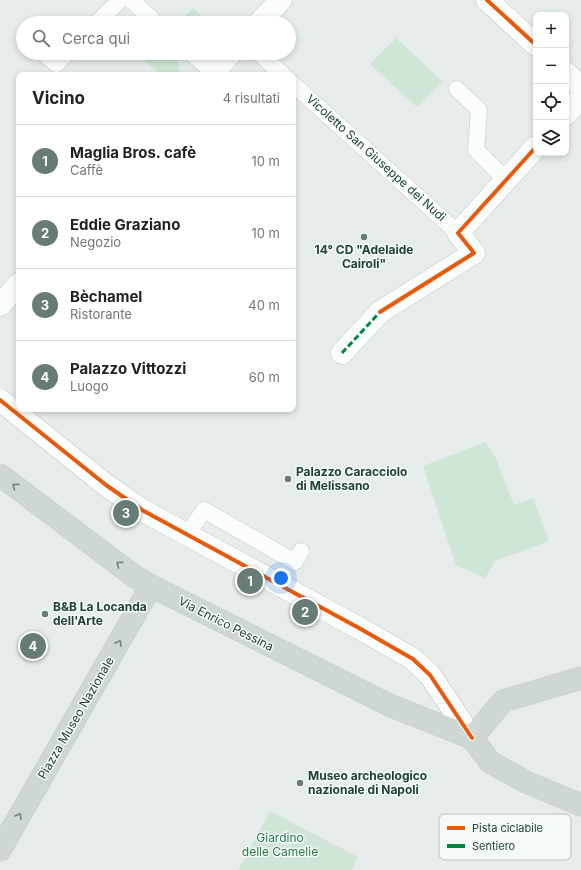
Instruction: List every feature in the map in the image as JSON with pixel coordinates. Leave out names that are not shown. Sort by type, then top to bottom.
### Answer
[{"type":"main road","name":"Via Enrico Pessina","points":[[0,475],[134,576],[151,586],[389,705],[472,738]]},
{"type":"main road","name":"Piazza Museo Nazionale","points":[[0,850],[151,586]]},
{"type":"main road","points":[[581,678],[503,701],[472,738],[490,762],[526,782],[581,804]]},
{"type":"street","points":[[265,16],[280,0]]},
{"type":"street","points":[[488,0],[533,42]]},
{"type":"street","points":[[214,72],[225,60]]},
{"type":"street","points":[[569,76],[581,86]]},
{"type":"street","points":[[569,111],[581,98]]},
{"type":"street","points":[[342,353],[380,312],[474,253],[458,233],[533,150]]},
{"type":"street","points":[[0,305],[16,287]]},
{"type":"street","points":[[0,400],[67,455],[126,499],[187,535],[359,628],[413,659],[430,674],[472,738]]},
{"type":"lane","points":[[104,16],[120,0]]},
{"type":"lane","points":[[131,0],[149,16]]},
{"type":"lane","points":[[51,60],[56,64],[60,60]]},
{"type":"lane","points":[[198,60],[210,72]]},
{"type":"lane","points":[[267,60],[280,72]]},
{"type":"lane","name":"Vicoletto San Giuseppe dei Nudi","points":[[296,87],[458,233]]},
{"type":"lane","points":[[457,89],[479,110],[476,150],[506,180]]},
{"type":"lane","points":[[187,535],[204,510],[295,562],[301,551]]},
{"type":"green space","points":[[193,8],[202,16],[185,16]]},
{"type":"green space","points":[[396,38],[442,81],[417,107],[370,64]]},
{"type":"green space","points":[[177,60],[180,72],[158,72],[145,61]]},
{"type":"green space","points":[[485,442],[494,454],[514,505],[533,498],[549,541],[495,561],[485,578],[456,565],[423,466]]},
{"type":"green space","name":"Giardino delle Camelie","points":[[270,811],[358,857],[351,870],[238,870]]},
{"type":"marked path","points":[[342,353],[380,312]]},
{"type":"cycle path","points":[[487,0],[533,42]]},
{"type":"cycle path","points":[[380,312],[474,253],[458,233],[533,150]]},
{"type":"cycle path","points":[[0,400],[106,485],[142,510],[413,659],[430,675],[472,738]]},
{"type":"place","name":"14° CD \"Adelaide Cairoli\"","points":[[364,237]]},
{"type":"place","name":"Palazzo Caracciolo di Melissano","points":[[288,479]]},
{"type":"place","name":"Bèchamel","points":[[126,513]]},
{"type":"place","name":"Maglia Bros. cafè","points":[[250,581]]},
{"type":"place","name":"Eddie Graziano","points":[[305,612]]},
{"type":"place","name":"B&B La Locanda dell'Arte","points":[[45,614]]},
{"type":"place","name":"Palazzo Vittozzi","points":[[33,646]]},
{"type":"place","name":"Museo archeologico nazionale di Napoli","points":[[300,783]]}]
